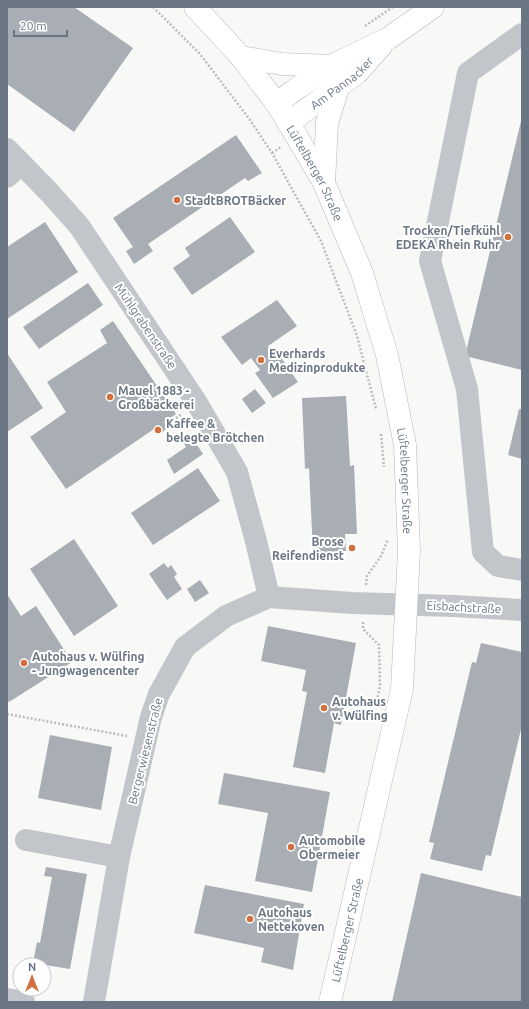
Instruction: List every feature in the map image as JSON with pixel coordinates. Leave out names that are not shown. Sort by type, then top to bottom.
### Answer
[{"type":"main road","name":"Lüftelberger Straße","points":[[195,7],[241,58],[276,104],[324,183],[362,273],[387,355],[405,452],[409,551],[402,689],[330,1002]]},
{"type":"main road","name":"Am Pannacker","points":[[276,104],[331,66],[389,38],[433,7]]},
{"type":"main road","name":"Am Pannacker","points":[[288,123],[357,73],[389,38]]},
{"type":"main road","points":[[241,58],[282,64],[331,66]]},
{"type":"main road","points":[[324,183],[327,122],[338,88]]},
{"type":"street","points":[[522,34],[468,73],[430,260],[467,389],[483,552],[498,566],[522,570]]},
{"type":"street","name":"Mühlgrabenstraße","points":[[12,163],[49,192],[80,227],[197,404],[237,472],[256,541],[269,597]]},
{"type":"street","name":"Bergerwiesenstraße","points":[[94,1002],[120,857],[151,717],[159,694],[185,647],[226,616],[269,597],[407,604]]},
{"type":"street","name":"Eisbachstraße","points":[[407,604],[522,610]]},
{"type":"street","points":[[26,840],[120,857]]},
{"type":"street","points":[[7,999],[24,1002]]},
{"type":"path","points":[[153,7],[200,54],[250,120],[272,153],[321,241],[357,336],[376,411]]},
{"type":"path","points":[[166,425],[186,412]]},
{"type":"path","points":[[381,433],[385,472]]},
{"type":"path","points":[[376,707],[380,685],[379,645],[363,629],[364,603],[367,576],[381,556],[389,537]]},
{"type":"path","points":[[7,714],[146,739]]},
{"type":"building","points":[[7,7],[74,7],[133,48],[74,132],[7,84]]},
{"type":"building","name":"Trocken/Tiefkühl EDEKA Rhein Ruhr","points":[[522,121],[522,370],[465,356]]},
{"type":"building","name":"StadtBROTBäcker","points":[[236,135],[262,173],[248,181],[245,178],[148,244],[153,251],[134,264],[126,251],[133,247],[113,218]]},
{"type":"building","points":[[230,217],[255,252],[192,295],[173,268],[190,256],[185,248]]},
{"type":"building","points":[[45,222],[78,272],[7,319],[7,247]]},
{"type":"building","points":[[88,283],[103,305],[39,349],[23,327]]},
{"type":"building","points":[[277,300],[297,326],[268,346],[276,359],[280,356],[298,382],[273,398],[255,373],[260,370],[251,358],[242,365],[221,337]]},
{"type":"building","name":"Mauel 1883 - Großbäckerei","points":[[113,321],[176,414],[164,422],[168,428],[158,435],[154,429],[66,489],[30,437],[66,412],[47,382],[107,343],[100,330]]},
{"type":"building","points":[[7,353],[43,408],[7,432]]},
{"type":"building","points":[[255,389],[266,403],[252,413],[242,399]]},
{"type":"building","points":[[346,396],[350,466],[354,465],[357,534],[345,534],[346,551],[313,553],[309,468],[305,469],[302,398]]},
{"type":"building","points":[[519,409],[522,409],[522,459],[508,455]]},
{"type":"building","points":[[191,436],[203,454],[174,474],[167,460],[186,447],[183,442]]},
{"type":"building","points":[[198,468],[220,501],[153,545],[131,513]]},
{"type":"building","points":[[74,539],[118,606],[74,636],[30,569]]},
{"type":"building","points":[[164,563],[168,568],[171,565],[177,574],[174,577],[182,589],[167,600],[149,574]]},
{"type":"building","points":[[200,580],[209,593],[195,602],[187,589]]},
{"type":"building","points":[[7,594],[21,616],[36,606],[72,662],[9,702],[7,699]]},
{"type":"building","name":"Autohaus v. Wülfing","points":[[268,626],[356,643],[341,725],[334,723],[325,773],[293,767],[307,692],[302,691],[306,670],[261,661]]},
{"type":"building","points":[[481,643],[522,652],[522,725],[491,856],[486,855],[482,871],[430,859],[434,843],[429,842],[472,662],[476,663]]},
{"type":"building","points":[[50,735],[112,747],[101,810],[38,798]]},
{"type":"building","name":"Automobile Obermeier","points":[[224,773],[330,792],[312,892],[255,881],[268,813],[218,804]]},
{"type":"building","points":[[46,867],[87,874],[70,969],[52,966],[52,957],[34,957],[37,942],[40,943],[52,877],[44,876]]},
{"type":"building","points":[[421,873],[522,897],[522,1002],[392,1002]]},
{"type":"building","name":"Autohaus Nettekoven","points":[[205,885],[304,904],[293,970],[261,962],[264,948],[194,933]]},
{"type":"place","name":"StadtBROTBäcker","points":[[177,200]]},
{"type":"place","name":"Trocken/Tiefkühl EDEKA Rhein Ruhr","points":[[508,237]]},
{"type":"place","name":"Everhards Medizinprodukte","points":[[261,360]]},
{"type":"place","name":"Mauel 1883 - Großbäckerei","points":[[110,397]]},
{"type":"place","name":"Kaffee & belegte Brötchen","points":[[158,430]]},
{"type":"place","name":"Brose Reifendienst","points":[[352,548]]},
{"type":"place","name":"Autohaus v. Wülfing - Jungwagencenter","points":[[24,663]]},
{"type":"place","name":"Autohaus v. Wülfing","points":[[324,708]]},
{"type":"place","name":"Automobile Obermeier","points":[[291,847]]},
{"type":"place","name":"Autohaus Nettekoven","points":[[250,919]]}]
